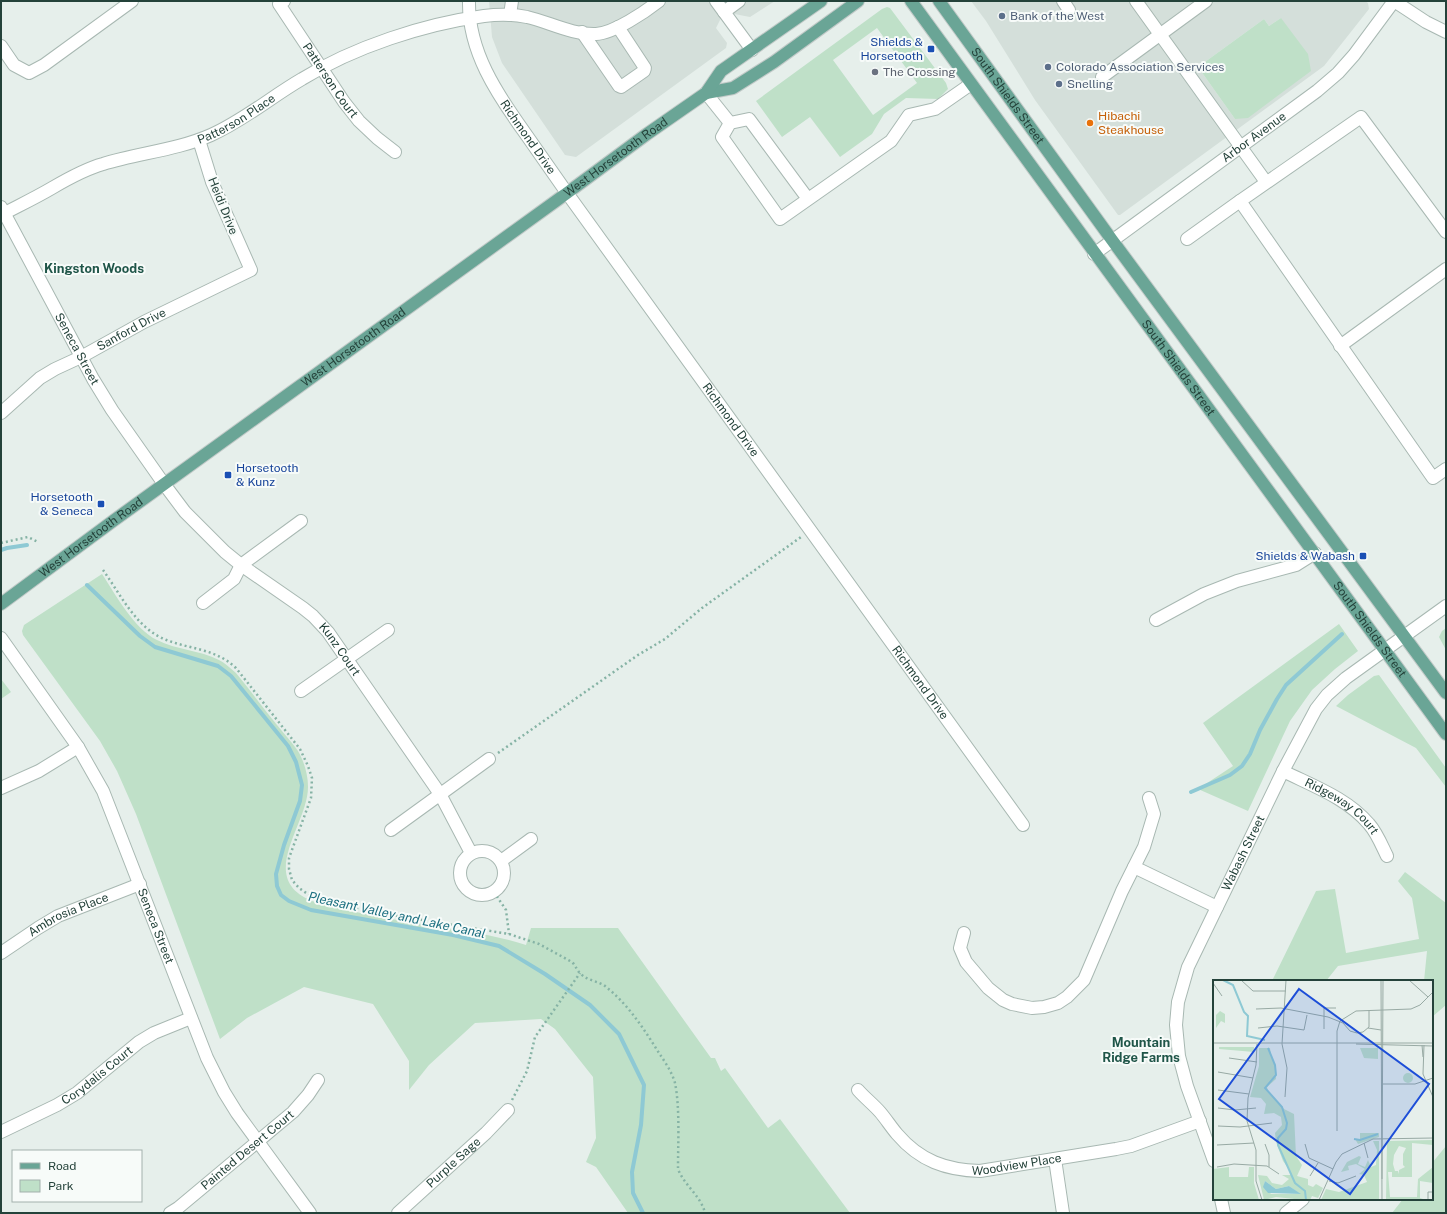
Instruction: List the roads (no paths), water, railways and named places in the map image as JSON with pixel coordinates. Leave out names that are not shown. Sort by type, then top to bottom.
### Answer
[{"type":"main road","name":"West Horsetooth Road","points":[[1,604],[164,484],[647,134],[706,93],[721,71],[821,1]]},
{"type":"main road","name":"West Horsetooth Road","points":[[706,93],[733,88],[774,62],[858,1]]},
{"type":"main road","name":"South Shields Street","points":[[911,1],[1094,254],[1315,553],[1446,734]]},
{"type":"main road","name":"South Shields Street","points":[[939,1],[1112,240],[1446,694]]},
{"type":"street","points":[[1,46],[14,64],[29,73],[44,65],[132,1]]},
{"type":"street","name":"Patterson Court","points":[[284,1],[280,4],[340,97],[359,121],[394,152]]},
{"type":"street","name":"Richmond Drive","points":[[469,1],[469,18],[479,54],[486,73],[500,98],[1023,825]]},
{"type":"street","points":[[510,15],[512,1]]},
{"type":"street","name":"Patterson Place","points":[[2,212],[84,170],[185,145],[199,140],[233,124],[303,78],[359,50],[381,42],[469,18],[504,14],[527,18],[574,31],[597,34],[618,27],[659,1]]},
{"type":"street","points":[[716,1],[752,50]]},
{"type":"street","points":[[724,12],[739,1]]},
{"type":"street","points":[[1136,1],[1266,182]]},
{"type":"street","points":[[1102,77],[1206,1]]},
{"type":"street","points":[[1394,1],[1426,22],[1446,32]]},
{"type":"street","name":"Arbor Avenue","points":[[1094,254],[1317,91],[1338,73],[1354,55],[1394,1]]},
{"type":"street","points":[[582,32],[621,87],[644,71],[645,68],[618,27]]},
{"type":"street","points":[[808,199],[749,119],[730,123],[722,137],[780,219],[891,141],[909,115],[935,109],[971,84]]},
{"type":"street","points":[[706,93],[730,123]]},
{"type":"street","points":[[1187,239],[1266,182],[1361,117],[1446,232]]},
{"type":"street","name":"Heidi Drive","points":[[199,140],[212,182],[250,270]]},
{"type":"street","points":[[1240,201],[1433,478],[1446,469]]},
{"type":"street","name":"Seneca Street","points":[[2,212],[93,379],[112,410],[164,484]]},
{"type":"street","points":[[1340,346],[1446,269]]},
{"type":"street","name":"Sanford Drive","points":[[1,413],[40,378],[55,368],[250,270]]},
{"type":"street","name":"Kunz Court","points":[[164,484],[185,512],[225,552],[313,616],[328,632],[440,794],[471,854]]},
{"type":"street","points":[[203,603],[234,579],[241,565],[301,521]]},
{"type":"street","points":[[1156,620],[1204,594],[1237,581],[1296,565],[1315,553]]},
{"type":"street","name":"Wabash Street","points":[[1213,1158],[1187,1086],[1179,1056],[1177,1017],[1182,987],[1188,967],[1299,739],[1320,704],[1327,695],[1346,678],[1446,606]]},
{"type":"street","points":[[301,691],[388,630]]},
{"type":"street","name":"Seneca Street","points":[[1,638],[78,747],[103,791],[207,1058],[224,1092],[237,1113],[310,1213]]},
{"type":"street","points":[[1,788],[39,771],[78,747]]},
{"type":"street","points":[[391,830],[489,759]]},
{"type":"street","name":"Ridgeway Court","points":[[1283,771],[1335,796],[1352,807],[1370,825],[1387,856]]},
{"type":"street","points":[[964,932],[960,948],[966,962],[988,988],[1003,1000],[1012,1004],[1032,1008],[1044,1007],[1058,1003],[1067,997],[1084,980],[1122,891],[1144,847],[1154,814],[1149,798]]},
{"type":"street","points":[[501,861],[531,839]]},
{"type":"street","points":[[478,851],[486,851],[493,853],[501,861],[505,872],[504,880],[494,892],[481,896],[468,891],[463,885],[460,878],[460,871],[462,864],[471,854],[478,851]]},
{"type":"street","points":[[1134,867],[1217,907]]},
{"type":"street","name":"Ambrosia Place","points":[[1,953],[58,916],[140,884]]},
{"type":"street","name":"Corydalis Court","points":[[1,1132],[58,1105],[77,1093],[139,1042],[154,1033],[191,1018]]},
{"type":"street","name":"Painted Desert Court","points":[[170,1213],[178,1208],[293,1112],[308,1095],[318,1080]]},
{"type":"street","name":"Woodview Place","points":[[858,1090],[879,1111],[897,1134],[921,1156],[950,1168],[963,1170],[980,1171],[1131,1146],[1200,1121]]},
{"type":"street","name":"Purple Sage","points":[[398,1213],[486,1133],[508,1110]]},
{"type":"street","points":[[1055,1159],[1063,1213]]},
{"type":"street","points":[[1221,1200],[1224,1213]]},
{"type":"street","points":[[1286,1213],[1302,1200]]},
{"type":"waterway","name":"Pleasant Valley and Lake Canal","points":[[1,550],[27,545]]},
{"type":"waterway","name":"Pleasant Valley and Lake Canal","points":[[87,585],[140,636],[155,647],[218,666],[231,676],[288,746],[296,762],[302,785],[300,801],[284,845],[276,874],[277,886],[281,895],[289,901],[311,910],[453,935],[499,946],[545,974],[590,1005],[619,1034],[644,1085],[641,1125],[632,1172],[633,1193],[643,1213]]},
{"type":"waterway","points":[[1191,792],[1230,775],[1242,766],[1250,754],[1260,730],[1286,685],[1342,634]]},
{"type":"place","name":"Bank of the West","points":[[1002,16]]},
{"type":"place","name":"Shields & Horsetooth","points":[[931,49]]},
{"type":"place","name":"Colorado Association Services","points":[[1048,67]]},
{"type":"place","name":"The Crossing","points":[[875,72]]},
{"type":"place","name":"Snelling","points":[[1059,84]]},
{"type":"place","name":"Hibachi Steakhouse","points":[[1090,123]]},
{"type":"place","name":"Horsetooth & Kunz","points":[[228,475]]},
{"type":"place","name":"Horsetooth & Seneca","points":[[101,504]]},
{"type":"place","name":"Shields & Wabash","points":[[1363,556]]},
{"type":"district","name":"Kingston Woods","points":[[94,268]]},
{"type":"district","name":"Mountain Ridge Farms","points":[[1141,1050]]}]
